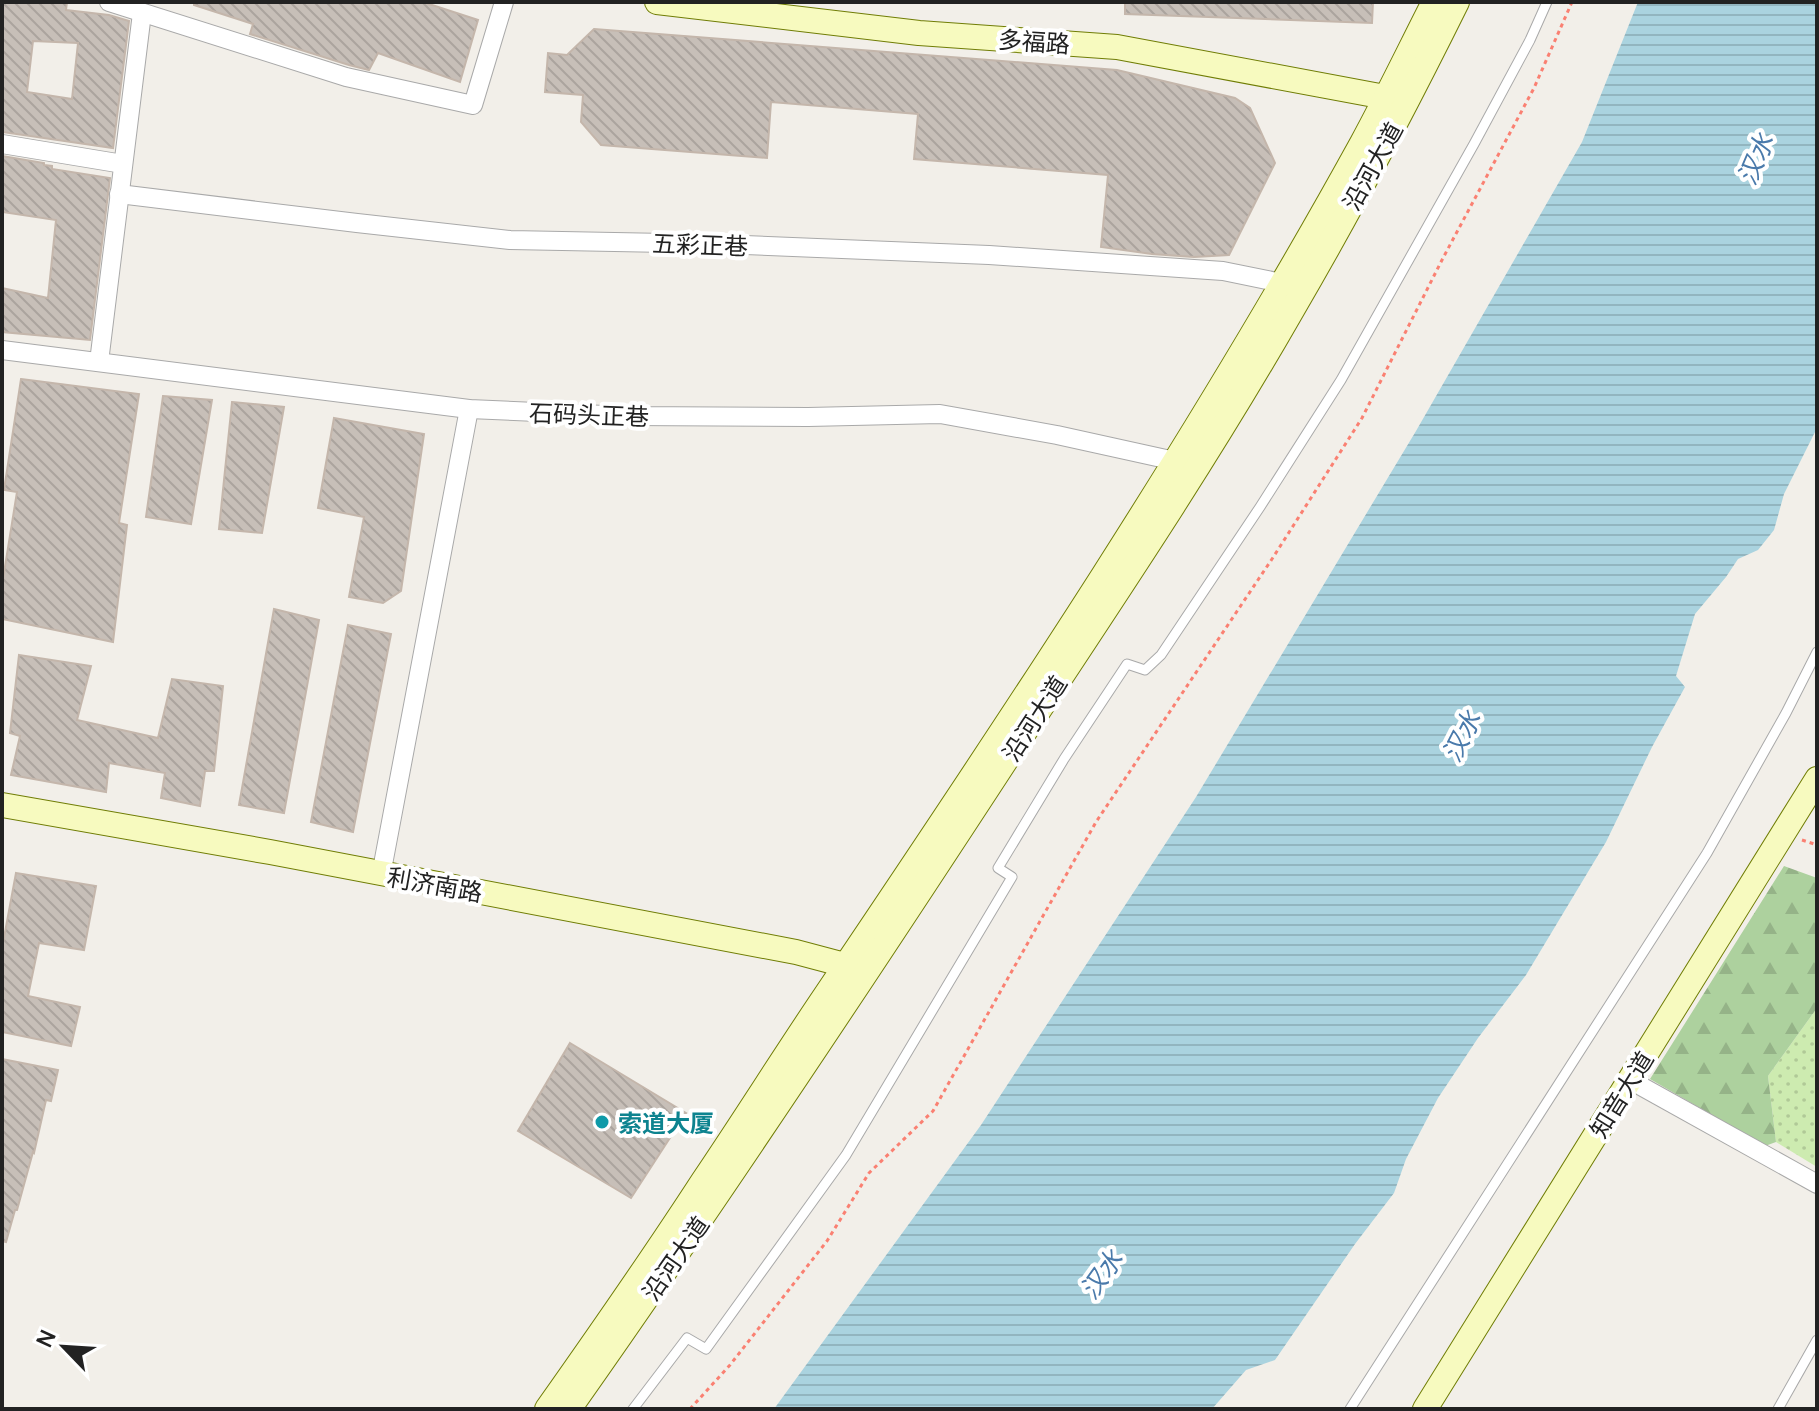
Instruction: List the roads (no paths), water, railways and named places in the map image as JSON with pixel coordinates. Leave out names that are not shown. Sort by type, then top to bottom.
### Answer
[{"type":"main road","name":"多福路","points":[[657,2],[919,33],[1117,47],[1397,98]]},
{"type":"main road","name":"沿河大道","points":[[547,1409],[701,1185],[1072,660],[1201,460],[1291,313],[1397,98],[1434,2]]},
{"type":"main road","name":"沿河大道","points":[[569,1409],[706,1213],[1175,461],[1363,141],[1397,98],[1457,2]]},
{"type":"main road","name":"知音大道","points":[[1425,1409],[1817,779]]},
{"type":"main road","name":"利济南路","points":[[2,805],[270,852],[796,952],[856,968]]},
{"type":"street","points":[[109,2],[346,77],[473,105],[504,2]]},
{"type":"street","points":[[99,362],[142,13]]},
{"type":"street","points":[[2,144],[123,164]]},
{"type":"street","name":"五彩正巷","points":[[119,194],[510,240],[719,244],[989,255],[1223,271],[1282,283]]},
{"type":"street","name":"石码头正巷","points":[[2,350],[469,409],[643,416],[940,414],[1175,461]]},
{"type":"street","points":[[381,875],[469,409]]},
{"type":"street","points":[[1630,1080],[1817,1184]]},
{"type":"lane","points":[[633,1409],[687,1338],[706,1349],[846,1155],[1012,877],[998,868],[1064,759],[1127,664],[1145,670],[1161,655],[1341,380],[1474,144],[1547,2]]},
{"type":"lane","points":[[1350,1409],[1707,853],[1817,652]]},
{"type":"lane","points":[[1778,1409],[1817,1340]]},
{"type":"water","name":"汉水","points":[[1638,2],[1817,2],[1817,428],[1784,494],[1774,530],[1758,550],[1738,559],[1695,614],[1676,676],[1685,687],[1606,842],[1526,975],[1438,1098],[1406,1159],[1394,1193],[1275,1360],[1246,1370],[1212,1409],[774,1409],[981,1125],[1196,797],[1416,431],[1582,142]]},
{"type":"place","name":"索道大厦","points":[[602,1122]]}]
